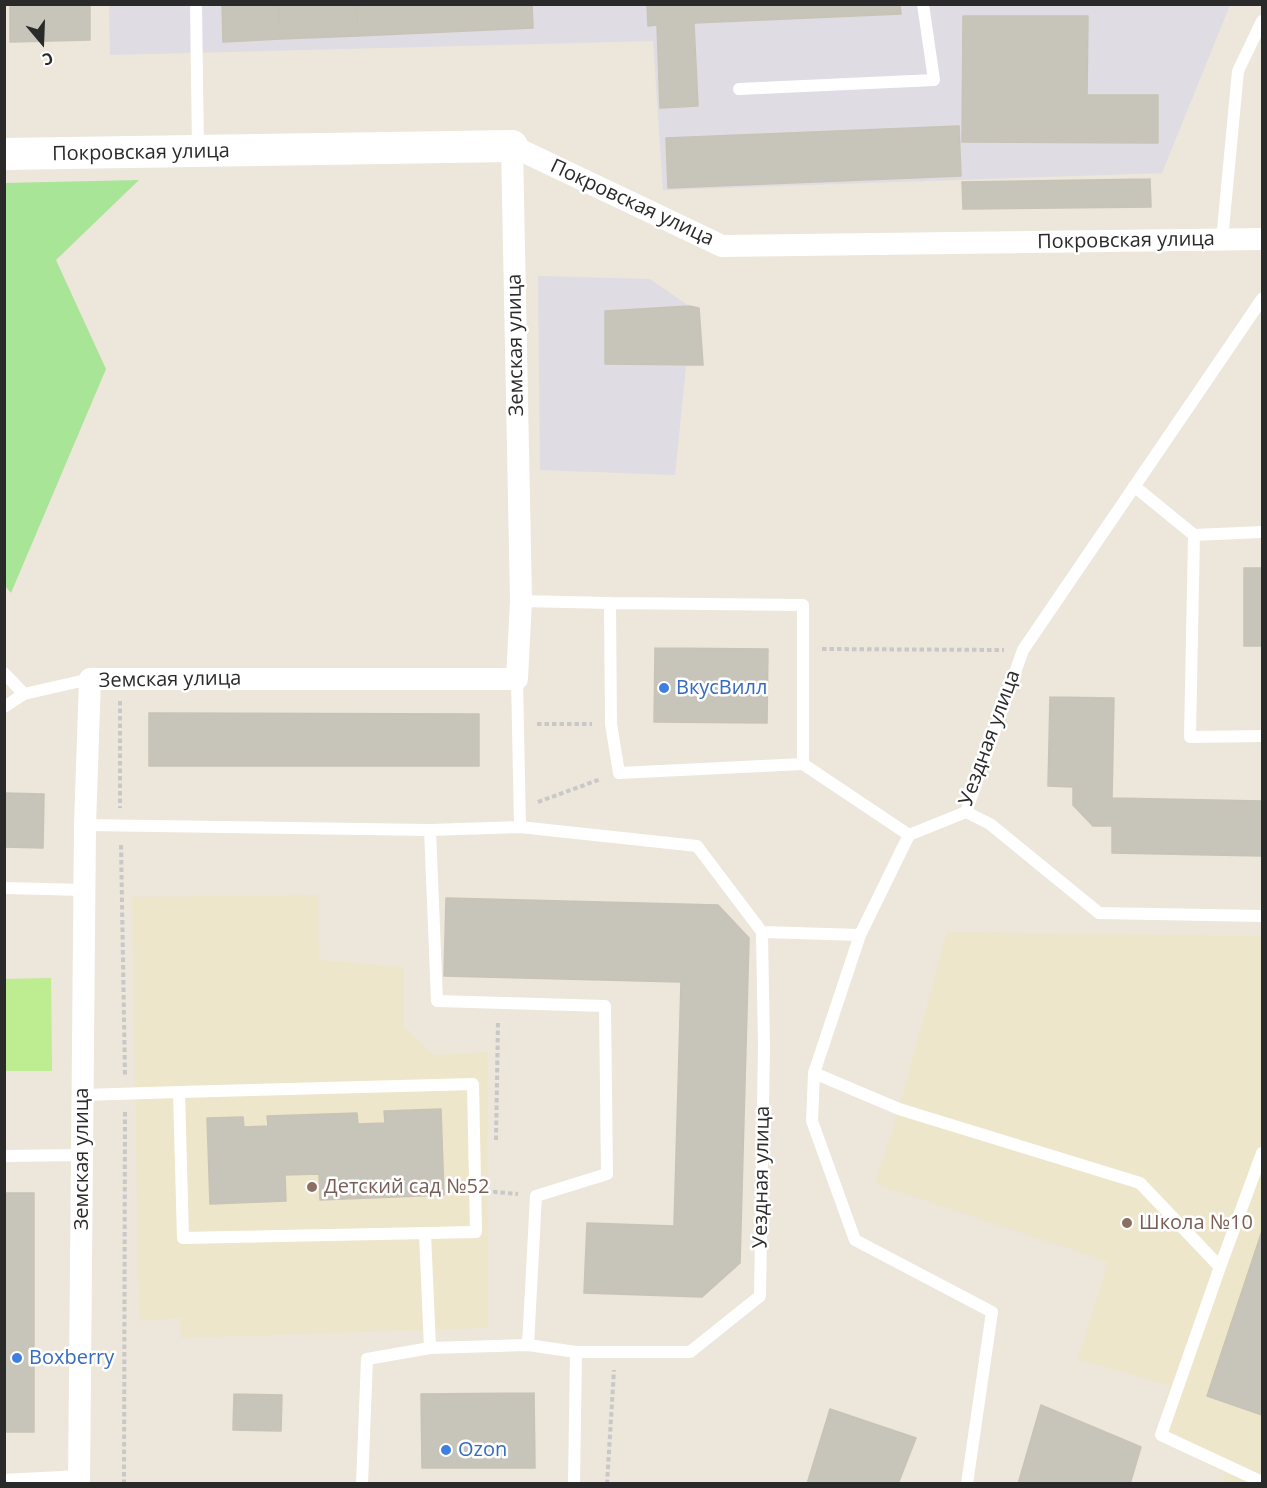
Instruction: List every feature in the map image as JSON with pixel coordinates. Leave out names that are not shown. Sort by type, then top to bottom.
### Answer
[{"type":"street","name":"Покровская улица","points":[[4,154],[198,153],[512,146],[722,246],[1263,240]]},
{"type":"street","name":"Земская улица","points":[[79,1480],[84,890],[90,679],[518,679],[521,601],[512,146]]},
{"type":"lane","points":[[196,4],[198,153]]},
{"type":"lane","points":[[739,89],[934,80],[923,4]]},
{"type":"lane","points":[[1222,240],[1238,72],[1263,21]]},
{"type":"lane","name":"Уездная улица","points":[[909,835],[966,812],[1023,650],[1263,299]]},
{"type":"lane","points":[[1134,486],[1194,535],[1263,532]]},
{"type":"lane","points":[[1194,535],[1190,737],[1263,736]]},
{"type":"lane","points":[[521,601],[803,605],[804,764]]},
{"type":"lane","points":[[610,603],[611,724],[619,773],[804,764],[909,835],[860,935],[814,1073],[812,1121],[855,1240],[992,1312],[967,1484]]},
{"type":"lane","points":[[4,673],[24,694]]},
{"type":"lane","points":[[4,706],[24,694],[90,679]]},
{"type":"lane","points":[[518,679],[520,827]]},
{"type":"lane","points":[[966,812],[990,824],[1099,913],[1263,916]]},
{"type":"lane","points":[[85,825],[430,830],[520,827],[697,846],[762,932],[860,935]]},
{"type":"lane","points":[[430,830],[437,1001],[605,1006],[607,1174],[536,1196],[528,1345]]},
{"type":"lane","points":[[4,888],[84,890]]},
{"type":"lane","name":"Уездная улица","points":[[362,1484],[367,1359],[430,1348],[528,1345],[576,1352],[690,1352],[760,1296],[764,1046],[762,932]]},
{"type":"lane","points":[[814,1073],[899,1109],[1140,1183],[1220,1267]]},
{"type":"lane","points":[[83,1095],[179,1092],[473,1084],[476,1232],[183,1238],[179,1092]]},
{"type":"lane","points":[[1263,1153],[1161,1434],[1263,1482]]},
{"type":"lane","points":[[4,1156],[83,1155]]},
{"type":"lane","points":[[425,1233],[430,1348]]},
{"type":"lane","points":[[574,1484],[576,1352]]},
{"type":"lane","points":[[4,1480],[79,1480]]},
{"type":"path","points":[[803,649],[1023,650]]},
{"type":"path","points":[[518,724],[611,724]]},
{"type":"path","points":[[520,808],[619,773]]},
{"type":"path","points":[[496,1145],[498,1003]]},
{"type":"path","points":[[495,1181],[495,1192],[536,1196]]},
{"type":"path","points":[[607,1484],[616,1352]]},
{"type":"shaded area","points":[[109,5],[1230,5],[1162,173],[663,190],[653,41],[110,55]]},
{"type":"shaded area","points":[[538,276],[650,279],[689,306],[699,308],[703,365],[686,366],[675,475],[540,470]]},
{"type":"shaded area","name":"Детский сад №52","points":[[318,895],[319,960],[404,967],[404,1027],[433,1055],[487,1052],[488,1328],[181,1338],[180,1318],[139,1321],[132,897]]},
{"type":"shaded area","name":"Школа №10","points":[[947,932],[1262,936],[1262,1483],[1222,1483],[1225,1473],[1155,1438],[1170,1386],[1078,1359],[1108,1262],[875,1184],[899,1109]]},
{"type":"green space","points":[[139,180],[56,260],[106,369],[11,593],[4,585],[5,183]]},
{"type":"green space","points":[[51,978],[52,1071],[5,1071],[5,979]]},
{"type":"building","points":[[10,4],[90,4],[90,40],[10,42]]},
{"type":"building","points":[[222,4],[279,4],[280,39],[223,42]]},
{"type":"building","points":[[279,4],[356,4],[358,36],[280,39]]},
{"type":"building","points":[[356,4],[532,4],[533,28],[358,36]]},
{"type":"building","points":[[647,4],[900,4],[901,14],[694,23],[698,106],[660,108],[657,25],[648,26]]},
{"type":"building","points":[[963,16],[1088,16],[1087,95],[1158,95],[1158,143],[962,142]]},
{"type":"building","points":[[959,126],[961,176],[668,188],[666,138]]},
{"type":"building","points":[[1150,179],[1151,207],[963,209],[962,182]]},
{"type":"building","points":[[689,306],[699,308],[703,365],[605,364],[605,311]]},
{"type":"building","points":[[1244,568],[1262,568],[1262,646],[1244,646]]},
{"type":"building","points":[[655,648],[768,649],[767,723],[654,722]]},
{"type":"building","points":[[1050,697],[1114,698],[1112,798],[1262,801],[1262,856],[1112,853],[1112,826],[1093,826],[1073,805],[1073,787],[1048,786]]},
{"type":"building","points":[[149,713],[479,714],[479,766],[149,766]]},
{"type":"building","points":[[4,793],[44,794],[43,848],[4,847]]},
{"type":"building","points":[[446,898],[718,905],[749,938],[740,1263],[702,1297],[584,1293],[587,1223],[674,1226],[681,982],[444,976]]},
{"type":"building","points":[[441,1109],[444,1195],[320,1200],[319,1174],[285,1175],[286,1201],[210,1204],[207,1118],[243,1117],[244,1127],[268,1126],[267,1116],[357,1113],[358,1124],[385,1123],[384,1111]]},
{"type":"building","points":[[4,1193],[34,1193],[34,1432],[4,1432]]},
{"type":"building","points":[[1262,1231],[1262,1415],[1207,1396]]},
{"type":"building","points":[[534,1393],[535,1468],[422,1468],[421,1394]]},
{"type":"building","points":[[234,1394],[282,1395],[281,1431],[233,1430]]},
{"type":"building","points":[[1041,1405],[1141,1447],[1130,1484],[1018,1484]]},
{"type":"building","points":[[830,1409],[916,1438],[898,1484],[807,1484]]},
{"type":"place","name":"ВкусВилл","points":[[664,688]]},
{"type":"place","name":"Детский сад №52","points":[[312,1187]]},
{"type":"place","name":"Школа №10","points":[[1127,1223]]},
{"type":"place","name":"Boxberry","points":[[17,1358]]},
{"type":"place","name":"Ozon","points":[[446,1450]]}]
